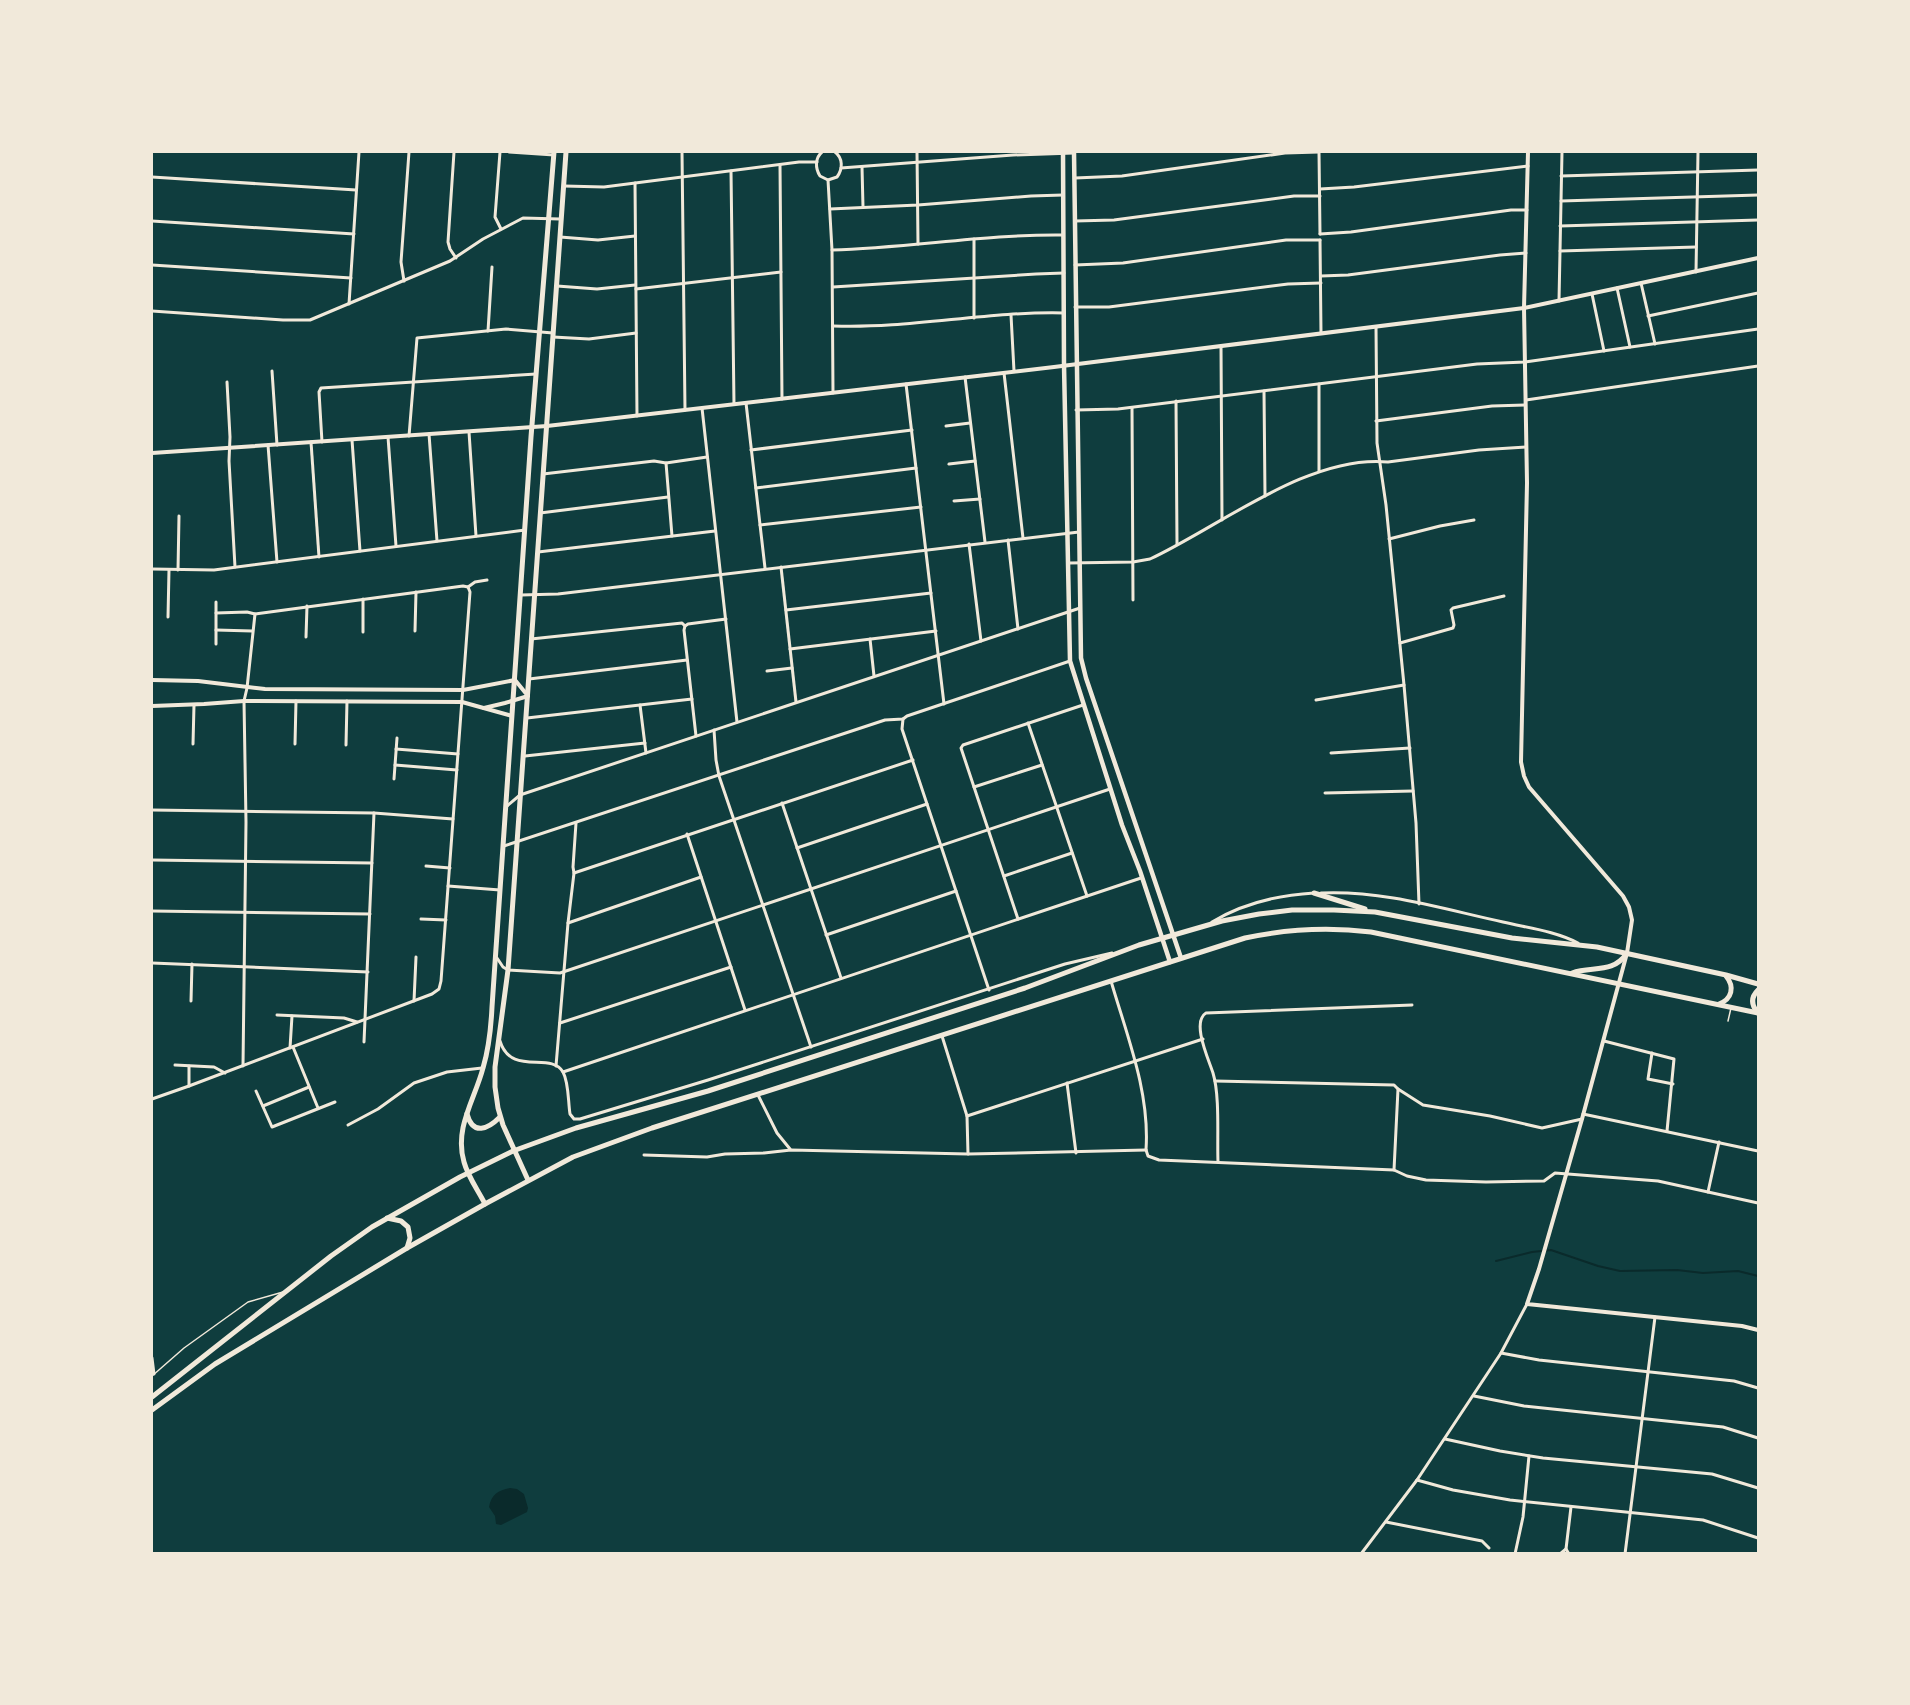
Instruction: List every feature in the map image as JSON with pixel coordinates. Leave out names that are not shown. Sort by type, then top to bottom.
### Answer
[{"type":"main road","points":[[528,1180],[500,1118],[495,1076],[508,970],[518,842],[566,152]]},
{"type":"main road","points":[[1063,152],[1064,365],[1070,661],[1110,789],[1170,962]]},
{"type":"main road","points":[[1074,152],[1076,410],[1082,667],[1182,958]]},
{"type":"main road","points":[[485,1204],[464,1163],[462,1128],[483,1067],[490,1033],[502,890],[532,428],[554,156],[566,161]]},
{"type":"main road","points":[[1314,893],[1375,912],[1512,938],[1580,945],[1627,953],[1758,984]]},
{"type":"main road","points":[[152,1397],[331,1256],[387,1218],[513,1151],[576,1128],[689,1098],[1000,996],[1120,951],[1208,924],[1239,917],[1292,910],[1375,912]]},
{"type":"main road","points":[[152,1410],[215,1364],[407,1248],[556,1165],[607,1144],[1110,981],[1261,935],[1295,930],[1342,929],[1389,934],[1758,1013]]},
{"type":"main road","points":[[1571,974],[1609,968],[1620,962],[1627,953]]},
{"type":"main road","points":[[1718,1004],[1725,1001],[1731,993],[1731,983],[1726,975]]},
{"type":"main road","points":[[1758,990],[1753,1001],[1758,1013]]},
{"type":"main road","points":[[467,1112],[472,1124],[480,1128],[488,1128],[500,1118]]},
{"type":"main road","points":[[387,1218],[401,1221],[408,1227],[410,1238],[407,1248]]},
{"type":"street","points":[[349,304],[359,152]]},
{"type":"street","points":[[404,281],[401,262],[409,152]]},
{"type":"street","points":[[454,152],[448,242],[456,258]]},
{"type":"street","points":[[500,152],[495,217],[501,230]]},
{"type":"street","points":[[509,152],[554,156]]},
{"type":"street","points":[[682,152],[686,410]]},
{"type":"street","points":[[822,152],[817,162],[817,170],[820,176],[828,180],[837,177],[841,168],[840,157],[835,152]]},
{"type":"street","points":[[917,152],[918,244]]},
{"type":"street","points":[[841,168],[1074,152]]},
{"type":"street","points":[[1075,178],[1122,176],[1286,153],[1320,152],[1321,333]]},
{"type":"street","points":[[1361,1554],[1418,1480],[1474,1396],[1501,1353],[1527,1304],[1604,1041],[1627,953],[1632,920],[1626,901],[1533,791],[1526,782],[1522,769],[1526,447],[1524,308],[1528,152]]},
{"type":"street","points":[[1559,301],[1562,152]]},
{"type":"street","points":[[1696,272],[1698,152]]},
{"type":"street","points":[[564,186],[598,188],[817,162]]},
{"type":"street","points":[[780,165],[782,399]]},
{"type":"street","points":[[1320,189],[1354,188],[1528,166]]},
{"type":"street","points":[[862,167],[863,207]]},
{"type":"street","points":[[1562,176],[1758,170]]},
{"type":"street","points":[[731,171],[734,404]]},
{"type":"street","points":[[152,177],[356,190]]},
{"type":"street","points":[[828,180],[833,287],[833,393]]},
{"type":"street","points":[[635,183],[637,416]]},
{"type":"street","points":[[830,209],[918,206],[1063,195]]},
{"type":"street","points":[[1561,201],[1758,195]]},
{"type":"street","points":[[1075,221],[1114,220],[1294,196],[1320,196]]},
{"type":"street","points":[[1320,234],[1351,232],[1510,210],[1527,210]]},
{"type":"street","points":[[152,311],[301,321],[349,304],[456,258],[476,243],[526,217],[561,219]]},
{"type":"street","points":[[1560,226],[1758,220]]},
{"type":"street","points":[[152,221],[354,234]]},
{"type":"street","points":[[832,250],[1022,235],[1064,235]]},
{"type":"street","points":[[560,237],[598,240],[635,236]]},
{"type":"street","points":[[974,240],[974,318]]},
{"type":"street","points":[[1075,265],[1123,263],[1286,240],[1320,240]]},
{"type":"street","points":[[1560,251],[1696,247]]},
{"type":"street","points":[[1321,276],[1348,275],[1500,255],[1526,254]]},
{"type":"street","points":[[152,453],[532,428],[1076,364],[1524,308],[1758,258]]},
{"type":"street","points":[[152,265],[351,278]]},
{"type":"street","points":[[488,331],[492,267]]},
{"type":"street","points":[[557,286],[597,289],[636,287],[781,272]]},
{"type":"street","points":[[833,287],[1064,273]]},
{"type":"street","points":[[1076,307],[1109,307],[1288,284],[1321,283]]},
{"type":"street","points":[[1641,283],[1654,344]]},
{"type":"street","points":[[1617,288],[1630,347]]},
{"type":"street","points":[[1648,316],[1758,293]]},
{"type":"street","points":[[1592,294],[1604,351]]},
{"type":"street","points":[[833,326],[866,327],[1064,313]]},
{"type":"street","points":[[1011,315],[1014,371]]},
{"type":"street","points":[[1376,327],[1378,460],[1389,539],[1410,748],[1419,904]]},
{"type":"street","points":[[409,436],[417,338],[506,329],[540,331],[553,335],[589,339],[636,333]]},
{"type":"street","points":[[1076,410],[1132,408],[1491,363],[1525,362],[1758,329]]},
{"type":"street","points":[[1221,346],[1222,520]]},
{"type":"street","points":[[1376,421],[1525,403],[1758,366]]},
{"type":"street","points":[[272,371],[277,445]]},
{"type":"street","points":[[1004,372],[1023,538]]},
{"type":"street","points":[[322,442],[320,389],[536,374]]},
{"type":"street","points":[[965,377],[985,542]]},
{"type":"street","points":[[227,382],[236,567]]},
{"type":"street","points":[[906,384],[944,704]]},
{"type":"street","points":[[1319,384],[1319,471]]},
{"type":"street","points":[[1264,390],[1264,496]]},
{"type":"street","points":[[1176,401],[1177,545]]},
{"type":"street","points":[[746,403],[765,568]]},
{"type":"street","points":[[702,408],[737,722]]},
{"type":"street","points":[[1132,408],[1133,600]]},
{"type":"street","points":[[946,426],[970,423]]},
{"type":"street","points":[[751,450],[912,430]]},
{"type":"street","points":[[469,432],[476,536]]},
{"type":"street","points":[[429,434],[437,541]]},
{"type":"street","points":[[388,437],[396,547]]},
{"type":"street","points":[[352,440],[360,551]]},
{"type":"street","points":[[311,442],[320,556]]},
{"type":"street","points":[[268,445],[277,562]]},
{"type":"street","points":[[1068,563],[1133,562],[1150,559],[1264,496],[1319,471],[1378,460],[1388,462],[1479,450],[1526,447]]},
{"type":"street","points":[[543,474],[707,457]]},
{"type":"street","points":[[949,464],[975,461]]},
{"type":"street","points":[[666,463],[672,536]]},
{"type":"street","points":[[756,488],[916,468]]},
{"type":"street","points":[[540,513],[668,497]]},
{"type":"street","points":[[954,501],[980,499]]},
{"type":"street","points":[[760,525],[921,507]]},
{"type":"street","points":[[178,570],[179,516]]},
{"type":"street","points":[[1389,539],[1474,520]]},
{"type":"street","points":[[152,569],[208,571],[525,530]]},
{"type":"street","points":[[538,552],[716,531]]},
{"type":"street","points":[[521,595],[558,594],[1079,532]]},
{"type":"street","points":[[1008,540],[1018,628]]},
{"type":"street","points":[[969,544],[981,641]]},
{"type":"street","points":[[781,567],[796,702]]},
{"type":"street","points":[[168,617],[169,570]]},
{"type":"street","points":[[216,613],[255,614],[468,587],[475,582],[487,580]]},
{"type":"street","points":[[152,1099],[366,1020],[439,989],[463,690],[470,592],[468,587]]},
{"type":"street","points":[[415,631],[416,592]]},
{"type":"street","points":[[786,610],[931,593]]},
{"type":"street","points":[[1400,643],[1453,628],[1451,610],[1453,608],[1504,596]]},
{"type":"street","points":[[363,599],[363,632]]},
{"type":"street","points":[[216,602],[216,644]]},
{"type":"street","points":[[306,637],[307,606]]},
{"type":"street","points":[[506,806],[520,795],[1080,608]]},
{"type":"street","points":[[243,1066],[246,861],[244,701],[255,614]]},
{"type":"street","points":[[685,626],[726,619]]},
{"type":"street","points":[[531,639],[682,622],[685,626]]},
{"type":"street","points":[[685,626],[696,736]]},
{"type":"street","points":[[216,630],[252,632]]},
{"type":"street","points":[[790,649],[936,631]]},
{"type":"street","points":[[870,639],[874,676]]},
{"type":"street","points":[[529,679],[687,660]]},
{"type":"street","points":[[504,846],[885,720],[903,719],[1070,661]]},
{"type":"street","points":[[767,670],[792,668]]},
{"type":"street","points":[[152,680],[198,681],[247,688],[463,690],[515,680],[528,696],[484,708]]},
{"type":"street","points":[[1316,700],[1404,685]]},
{"type":"street","points":[[526,718],[692,699]]},
{"type":"street","points":[[152,706],[244,701],[462,702],[512,717]]},
{"type":"street","points":[[295,744],[296,701]]},
{"type":"street","points":[[346,745],[347,701]]},
{"type":"street","points":[[193,744],[194,705]]},
{"type":"street","points":[[640,705],[646,753]]},
{"type":"street","points":[[1018,919],[961,747],[1083,705]]},
{"type":"street","points":[[903,719],[902,727],[989,990]]},
{"type":"street","points":[[1028,723],[1087,896]]},
{"type":"street","points":[[714,730],[719,776],[811,1047]]},
{"type":"street","points":[[394,779],[397,738]]},
{"type":"street","points":[[523,756],[645,743]]},
{"type":"street","points":[[1331,753],[1410,748]]},
{"type":"street","points":[[396,749],[458,754]]},
{"type":"street","points":[[574,873],[913,760]]},
{"type":"street","points":[[395,765],[457,770]]},
{"type":"street","points":[[974,788],[1042,765]]},
{"type":"street","points":[[496,956],[508,970],[564,972],[1110,789]]},
{"type":"street","points":[[1325,794],[1413,790]]},
{"type":"street","points":[[782,803],[841,978]]},
{"type":"street","points":[[797,848],[927,804]]},
{"type":"street","points":[[152,810],[374,813],[453,819]]},
{"type":"street","points":[[364,1042],[374,813]]},
{"type":"street","points":[[556,1066],[574,873],[576,823]]},
{"type":"street","points":[[687,834],[745,1010]]},
{"type":"street","points":[[1004,876],[1072,854]]},
{"type":"street","points":[[152,860],[372,863]]},
{"type":"street","points":[[426,867],[450,868]]},
{"type":"street","points":[[568,923],[701,878]]},
{"type":"street","points":[[563,1072],[1142,878]]},
{"type":"street","points":[[448,886],[502,890]]},
{"type":"street","points":[[826,934],[956,891]]},
{"type":"street","points":[[1208,924],[1248,905],[1280,897],[1314,893],[1367,894],[1551,933],[1580,945]]},
{"type":"street","points":[[152,911],[370,914]]},
{"type":"street","points":[[421,918],[446,920]]},
{"type":"street","points":[[500,1039],[504,1051],[511,1058],[556,1066],[563,1072],[572,1118],[580,1119],[1074,961],[1120,951]]},
{"type":"street","points":[[414,1001],[416,957]]},
{"type":"street","points":[[152,963],[368,972]]},
{"type":"street","points":[[192,964],[192,1001]]},
{"type":"street","points":[[560,1023],[730,967]]},
{"type":"street","points":[[1110,981],[1135,1061],[1145,1108],[1146,1150],[1148,1156],[1159,1160],[1394,1170],[1407,1176],[1426,1180],[1486,1182],[1544,1181],[1555,1173],[1658,1181],[1758,1203]]},
{"type":"street","points":[[1218,1162],[1215,1081],[1199,1024],[1202,1016],[1206,1013],[1412,1005]]},
{"type":"street","points":[[277,1015],[344,1018],[359,1022]]},
{"type":"street","points":[[292,1016],[291,1048],[318,1108]]},
{"type":"street","points":[[942,1036],[967,1116],[968,1154]]},
{"type":"street","points":[[967,1116],[1203,1039]]},
{"type":"street","points":[[1604,1041],[1674,1059],[1667,1131]]},
{"type":"street","points":[[1652,1053],[1648,1078],[1672,1084]]},
{"type":"street","points":[[175,1065],[214,1067],[225,1073]]},
{"type":"street","points":[[189,1066],[189,1086]]},
{"type":"street","points":[[348,1125],[378,1109],[414,1083],[447,1072],[483,1067]]},
{"type":"street","points":[[1215,1081],[1392,1085],[1423,1105],[1490,1116],[1542,1128],[1583,1117],[1667,1131],[1758,1151]]},
{"type":"street","points":[[1067,1083],[1076,1153]]},
{"type":"street","points":[[262,1106],[309,1087]]},
{"type":"street","points":[[1394,1170],[1397,1088]]},
{"type":"street","points":[[256,1091],[272,1127],[335,1102]]},
{"type":"street","points":[[758,1095],[777,1133],[791,1150]]},
{"type":"street","points":[[1708,1192],[1719,1142]]},
{"type":"street","points":[[644,1155],[707,1157],[791,1150],[968,1154],[1146,1150]]},
{"type":"street","points":[[1527,1304],[1743,1326],[1758,1330]]},
{"type":"street","points":[[1625,1554],[1654,1317]]},
{"type":"street","points":[[1501,1353],[1539,1360],[1734,1381],[1758,1388]]},
{"type":"street","points":[[152,1358],[153,1375]]},
{"type":"street","points":[[1474,1396],[1524,1406],[1723,1427],[1758,1438]]},
{"type":"street","points":[[1445,1439],[1529,1456],[1712,1474],[1758,1488]]},
{"type":"street","points":[[1515,1554],[1529,1456]]},
{"type":"street","points":[[1418,1480],[1453,1490],[1524,1502],[1708,1521],[1758,1538]]},
{"type":"street","points":[[1569,1554],[1566,1549],[1571,1507]]},
{"type":"street","points":[[1386,1522],[1482,1541],[1489,1548]]},
{"type":"street","points":[[1560,1554],[1566,1549]]},
{"type":"lane","points":[[1728,1021],[1731,1007]]},
{"type":"lane","points":[[153,1375],[184,1348],[248,1302],[289,1290]]},
{"type":"water","points":[[517,1489],[524,1494],[527,1512],[501,1525],[496,1524],[495,1516],[489,1507],[491,1499],[502,1490]]},
{"type":"waterway","points":[[1496,1261],[1551,1250],[1620,1271],[1677,1270],[1703,1273],[1738,1271],[1758,1276]]}]
